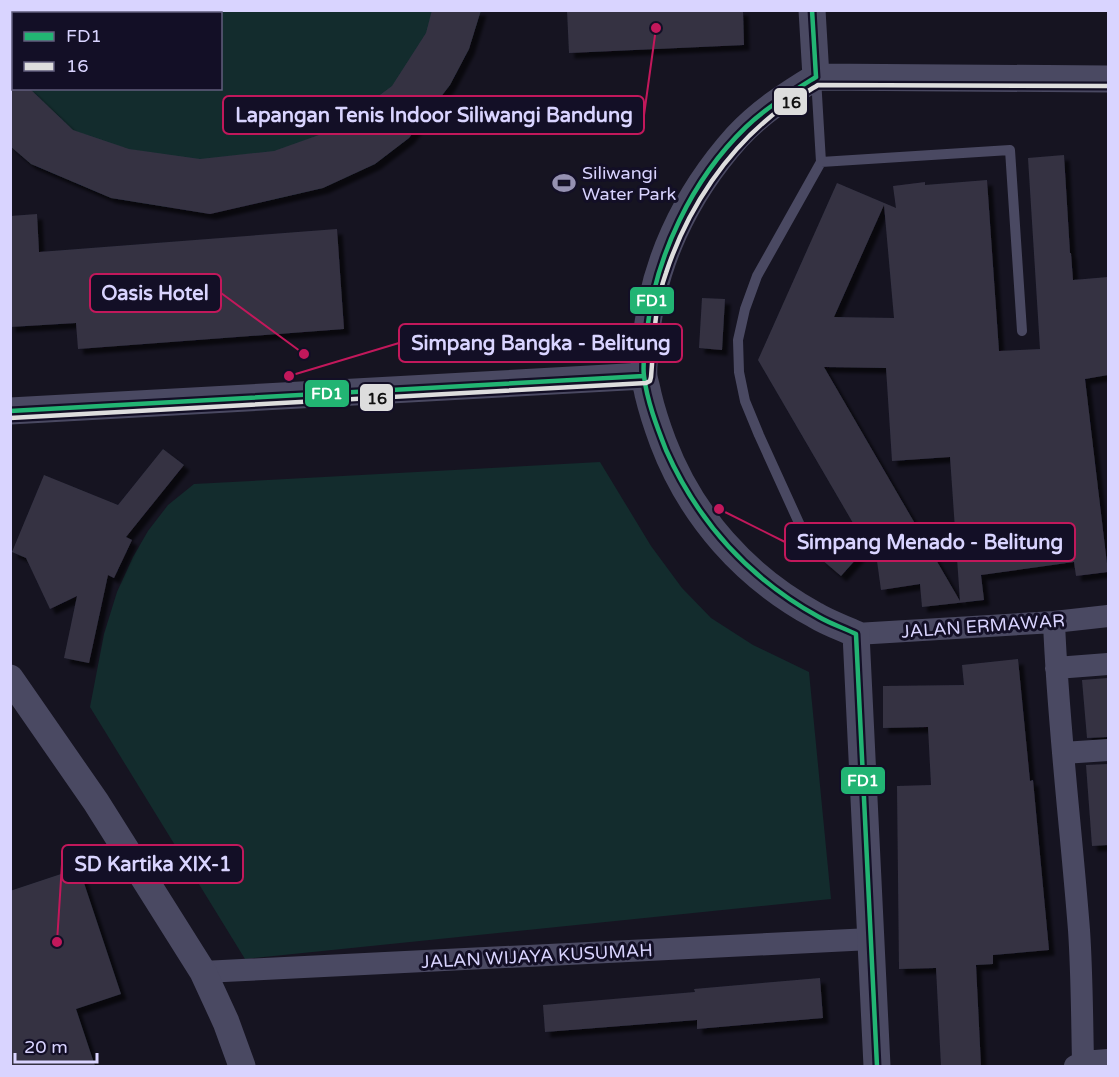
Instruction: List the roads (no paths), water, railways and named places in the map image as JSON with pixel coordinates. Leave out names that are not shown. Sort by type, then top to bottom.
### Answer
[{"type":"street","points":[[812,10],[816,77]]},
{"type":"street","points":[[878,1066],[856,634],[816,616],[779,594],[745,566],[715,534],[690,498],[670,460],[654,419],[644,376],[647,324],[658,272],[678,223],[705,177],[738,136],[778,101],[816,77],[1108,79]]},
{"type":"street","points":[[10,411],[644,376]]},
{"type":"street","name":"JALAN ERMAWAR","points":[[856,634],[1054,622],[1108,616]]},
{"type":"street","points":[[1054,622],[1079,933],[1079,1064],[1108,1060]]},
{"type":"street","points":[[1056,668],[1108,664]]},
{"type":"street","points":[[10,678],[96,802],[203,972],[226,1022],[242,1066]]},
{"type":"street","points":[[1063,753],[1108,750]]},
{"type":"street","name":"JALAN WIJAYA KUSUMAH","points":[[203,972],[871,939]]},
{"type":"lane","points":[[804,534],[745,401],[739,372],[738,340],[745,309],[758,276],[821,162],[816,77]]},
{"type":"lane","points":[[821,162],[1010,150],[1022,331]]},
{"type":"place","name":"Lapangan Tenis Indoor Siliwangi Bandung","points":[[656,28]]},
{"type":"place","name":"Siliwangi Water Park","points":[[564,183]]},
{"type":"place","name":"Oasis Hotel","points":[[304,354]]},
{"type":"place","name":"Simpang Bangka - Belitung","points":[[289,376]]},
{"type":"place","name":"Simpang Menado - Belitung","points":[[719,509]]},
{"type":"place","name":"SD Kartika XIX-1","points":[[57,942]]}]
